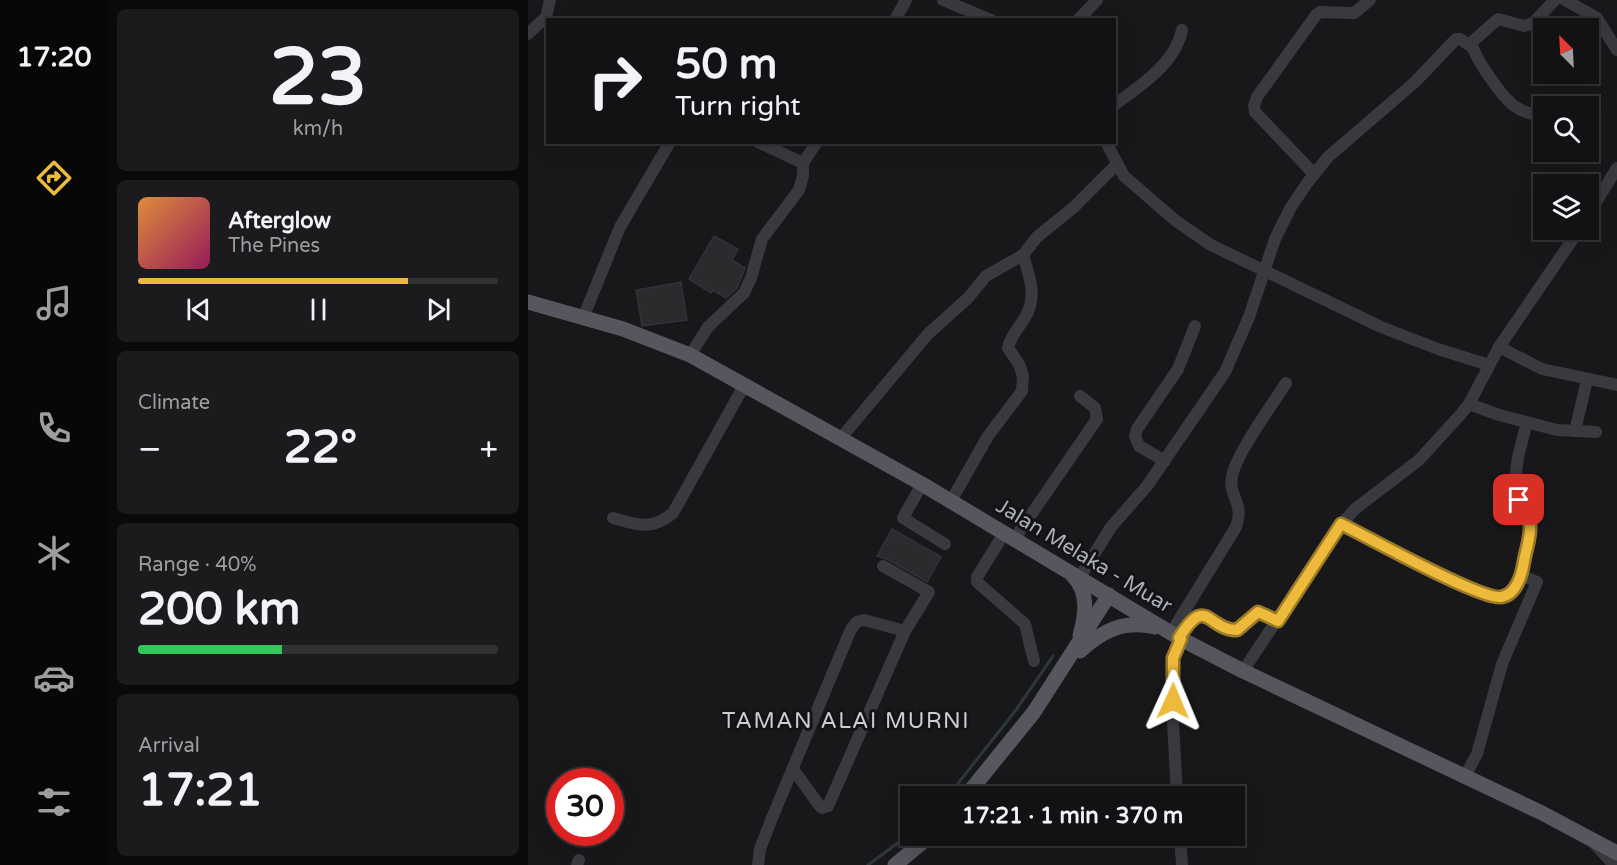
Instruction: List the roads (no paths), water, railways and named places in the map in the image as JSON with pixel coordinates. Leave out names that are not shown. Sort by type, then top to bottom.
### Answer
[{"type":"main road","name":"Jalan Melaka - Muar","points":[[528,302],[636,334],[690,355],[922,484],[1175,635],[1243,671],[1464,778],[1542,813],[1617,853]]},
{"type":"main road","points":[[1074,574],[1083,590],[1085,605],[1078,644]]},
{"type":"main road","points":[[974,786],[1034,712],[1110,595]]},
{"type":"main road","points":[[1066,662],[1096,636],[1111,628],[1128,624],[1143,624],[1175,635]]},
{"type":"main road","points":[[895,865],[918,846]]},
{"type":"street","points":[[549,18],[550,0]]},
{"type":"street","points":[[896,18],[906,0]]},
{"type":"street","points":[[943,0],[986,18]]},
{"type":"street","points":[[1080,18],[1097,0]]},
{"type":"street","points":[[1314,174],[1255,112],[1257,97],[1316,15],[1320,12],[1354,13],[1370,0]]},
{"type":"street","points":[[1472,46],[1472,42],[1498,19],[1524,26],[1533,23],[1555,0]]},
{"type":"street","points":[[1565,0],[1597,18],[1617,50]]},
{"type":"street","points":[[528,34],[546,20]]},
{"type":"street","points":[[1116,103],[1152,75],[1174,53],[1180,43],[1182,30]]},
{"type":"street","points":[[1074,574],[1147,486],[1225,372],[1249,317],[1264,270],[1291,207],[1328,157],[1414,81],[1456,39],[1472,46],[1484,67],[1512,104],[1523,111],[1533,113]]},
{"type":"street","points":[[583,318],[620,227],[669,144]]},
{"type":"street","points":[[762,144],[803,163]]},
{"type":"street","points":[[690,355],[708,327],[744,293],[752,278],[762,239],[799,189],[803,176],[803,163],[816,144]]},
{"type":"street","points":[[1107,144],[1116,165],[1124,176],[1176,221],[1211,245],[1381,327],[1438,349],[1489,365]]},
{"type":"street","points":[[841,438],[928,334],[968,298],[991,271],[1023,255],[1037,237],[1074,207],[1116,165]]},
{"type":"street","points":[[1599,197],[1617,168]]},
{"type":"street","points":[[1243,671],[1341,524],[1354,509],[1419,460],[1469,404],[1499,347],[1572,240]]},
{"type":"street","points":[[951,501],[988,436],[1022,391],[1021,370],[1008,348],[1009,340],[1030,310],[1032,283],[1023,255]]},
{"type":"street","points":[[1165,461],[1139,446],[1135,436],[1137,429],[1178,369],[1195,326]]},
{"type":"street","points":[[1499,347],[1542,369],[1617,385]]},
{"type":"street","points":[[1575,431],[1587,380]]},
{"type":"street","points":[[1176,786],[1173,723],[1175,635],[1240,516],[1239,506],[1231,486],[1236,464],[1286,383]]},
{"type":"street","points":[[613,518],[650,526],[662,522],[674,513],[745,384]]},
{"type":"street","points":[[1034,661],[1025,624],[977,582],[977,577],[1097,419],[1095,408],[1080,396]]},
{"type":"street","points":[[1469,404],[1557,430],[1596,432]]},
{"type":"street","points":[[1341,524],[1489,597],[1502,597],[1513,591],[1521,575],[1530,531],[1530,516],[1514,488],[1518,458],[1527,422]]},
{"type":"street","points":[[922,484],[903,518],[945,544]]},
{"type":"street","points":[[793,769],[819,805],[822,808],[828,806],[904,631],[929,592],[883,566]]},
{"type":"street","points":[[1464,778],[1477,754],[1502,664],[1537,582],[1521,575]]},
{"type":"street","points":[[1185,620],[1205,615],[1228,629],[1237,630],[1258,612],[1278,621]]},
{"type":"street","points":[[758,865],[760,849],[851,629],[857,622],[864,620],[904,631]]},
{"type":"street","points":[[1592,841],[1614,865]]},
{"type":"street","points":[[1181,846],[1182,865]]},
{"type":"waterway","points":[[956,786],[1016,710],[1053,656]]},
{"type":"waterway","points":[[868,865],[900,841]]},
{"type":"district","name":"TAMAN ALAI MURNI","points":[[846,721]]}]
